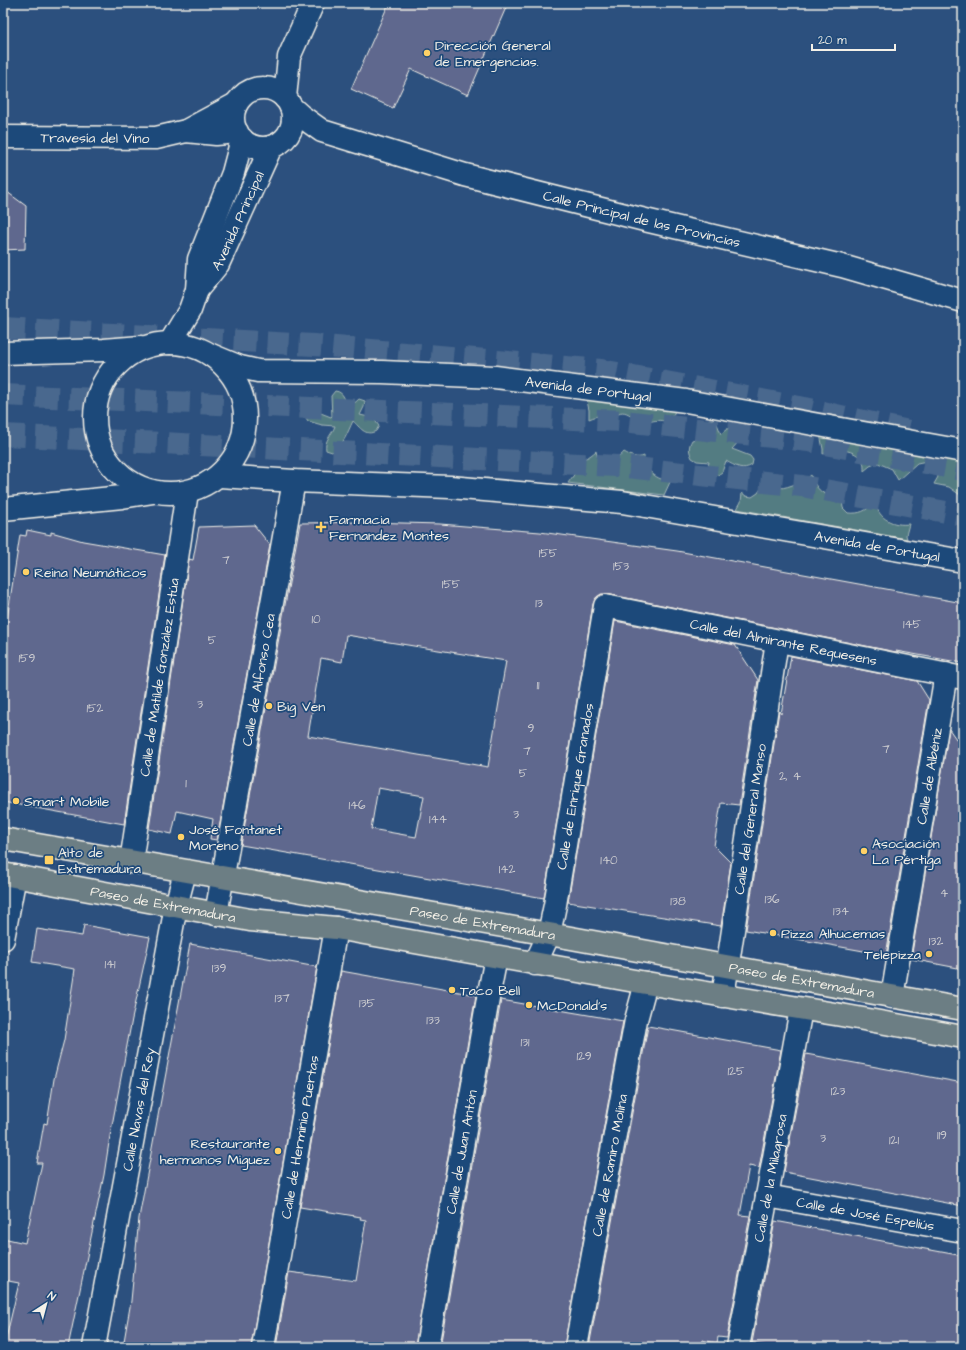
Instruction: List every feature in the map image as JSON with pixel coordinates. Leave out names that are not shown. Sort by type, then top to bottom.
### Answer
[{"type":"main road","name":"Paseo de Extremadura","points":[[3,839],[185,872],[222,877],[549,934],[963,1009]]},
{"type":"main road","name":"Paseo de Extremadura","points":[[9,875],[250,920],[336,928],[535,964],[963,1037]]},
{"type":"street","points":[[258,89],[289,57],[313,3]]},
{"type":"street","points":[[288,102],[277,92],[267,88],[249,92],[236,104],[234,113],[234,122],[240,136],[250,145],[257,147],[279,142],[292,128],[293,116],[288,102],[289,57]]},
{"type":"street","name":"Calle Principal de las Provincias","points":[[288,102],[301,116],[322,131],[465,176],[842,266],[963,301]]},
{"type":"street","name":"Travesía del Vino","points":[[3,138],[156,138],[186,131],[236,104]]},
{"type":"street","name":"Travesía del Vino","points":[[186,131],[240,136]]},
{"type":"street","name":"Calle Principal de las Provincias","points":[[279,142],[322,131]]},
{"type":"street","name":"Avenida Principal","points":[[194,300],[199,259],[233,173],[240,136]]},
{"type":"street","name":"Avenida Principal","points":[[194,300],[218,264],[279,142]]},
{"type":"street","points":[[170,343],[194,300]]},
{"type":"street","points":[[194,300],[203,351]]},
{"type":"street","name":"Avenida de Portugal","points":[[3,353],[104,350],[146,347],[170,343],[203,351],[240,367],[258,370],[382,372],[496,377],[671,399],[963,451]]},
{"type":"street","name":"Avenida de Portugal","points":[[146,347],[125,358],[108,376],[98,398],[95,422],[100,445],[112,467],[131,482],[153,492]]},
{"type":"street","name":"Avenida de Portugal","points":[[3,509],[122,497],[153,492],[187,492],[201,488],[220,476],[235,458],[244,437],[246,414],[241,390],[229,370],[203,351]]},
{"type":"street","name":"Avenida de Portugal","points":[[220,476],[294,481],[450,487],[622,502],[963,562]]},
{"type":"street","name":"Calle de Alfonso Cea","points":[[216,914],[294,481]]},
{"type":"street","name":"Calle de Matílde González Estúa","points":[[131,862],[187,492]]},
{"type":"street","name":"Calle del Almirante Requesens","points":[[605,606],[954,676]]},
{"type":"street","name":"Calle de Enrique Granados","points":[[535,964],[549,934],[555,905],[605,606]]},
{"type":"street","name":"Calle del General Manso","points":[[723,996],[777,641]]},
{"type":"street","name":"Calle de Albéniz","points":[[892,997],[954,676]]},
{"type":"street","name":"Calle Navas del Rey","points":[[94,1347],[176,906],[185,872]]},
{"type":"street","points":[[3,939],[9,875]]},
{"type":"street","name":"Calle de Herminio Puertas","points":[[263,1347],[336,928]]},
{"type":"street","name":"Calle de Juan Antón","points":[[427,1347],[487,1000],[496,957]]},
{"type":"street","name":"Calle de Ramiro Molina","points":[[576,1347],[636,1020],[646,983]]},
{"type":"street","name":"Calle de la Milagrosa","points":[[738,1347],[801,1009]]},
{"type":"street","name":"Calle de José Espeliús","points":[[767,1196],[963,1231]]},
{"type":"green space","points":[[335,391],[343,395],[349,408],[359,399],[365,401],[360,415],[373,418],[379,426],[376,431],[369,433],[353,421],[340,446],[332,452],[326,450],[326,443],[335,426],[322,425],[308,421],[304,415],[305,412],[313,410],[331,417],[331,396]]},
{"type":"green space","points":[[586,396],[676,409],[672,422],[659,420],[652,421],[642,428],[631,415],[623,412],[614,416],[610,422],[600,416],[589,419]]},
{"type":"green space","points":[[710,419],[716,421],[721,434],[729,428],[735,426],[744,429],[741,439],[732,449],[750,456],[753,460],[752,465],[742,468],[726,461],[722,472],[715,477],[707,471],[709,462],[697,461],[692,458],[689,449],[691,442],[692,440],[699,438],[698,429],[703,422]]},
{"type":"green space","points":[[820,434],[963,459],[963,497],[949,487],[934,484],[938,477],[935,466],[927,461],[917,463],[898,480],[892,469],[878,463],[870,466],[864,471],[863,463],[860,457],[845,450],[823,454]]},
{"type":"green space","points":[[596,451],[598,460],[606,463],[612,462],[624,452],[634,457],[644,456],[646,466],[652,474],[661,479],[671,480],[664,495],[568,483],[576,472],[574,458],[586,458]]},
{"type":"green space","points":[[811,475],[816,486],[823,493],[832,495],[844,492],[842,500],[843,508],[848,513],[863,511],[875,503],[877,509],[883,517],[898,524],[909,524],[906,535],[907,539],[737,509],[741,502],[742,493],[746,496],[752,497],[758,493],[767,479],[774,486],[780,488],[788,487]]},
{"type":"building","name":"Dirección General de Emergencias.","points":[[389,3],[508,3],[468,95],[411,69],[393,108],[351,89]]},
{"type":"building","points":[[3,189],[26,206],[25,249],[3,250]]},
{"type":"building","points":[[366,522],[440,524],[540,532],[677,551],[963,603],[963,663],[896,652],[601,594],[596,598],[593,604],[544,898],[241,845],[300,523]],"holes":[[[346,635],[506,661],[488,767],[308,736],[321,658],[342,662]],[[378,788],[424,796],[416,837],[371,829]]]},
{"type":"building","points":[[254,525],[270,545],[217,840],[210,839],[213,819],[177,811],[172,834],[149,829],[189,559],[193,560],[199,527]]},
{"type":"building","points":[[27,530],[51,535],[51,532],[83,541],[165,555],[124,824],[3,802],[3,625],[6,626],[20,535],[26,536]]},
{"type":"building","points":[[615,621],[735,645],[758,680],[739,805],[721,803],[714,846],[731,863],[721,926],[568,902]]},
{"type":"building","points":[[791,656],[917,681],[929,700],[886,955],[746,930],[779,711],[781,714]]},
{"type":"building","points":[[949,729],[963,749],[963,969],[911,959]]},
{"type":"building","points":[[84,925],[150,937],[132,1019],[104,1175],[68,1347],[4,1347],[19,1283],[3,1280],[3,1238],[25,1243],[42,1163],[37,1163],[44,1123],[47,1124],[54,1079],[64,1040],[75,969],[32,962],[37,929],[82,936]]},
{"type":"building","points":[[190,944],[317,967],[251,1347],[123,1347],[131,1301],[139,1218]]},
{"type":"building","points":[[341,971],[476,995],[415,1347],[276,1347],[289,1272],[356,1281],[366,1220],[360,1219],[361,1217],[300,1207]]},
{"type":"building","points":[[501,1000],[623,1021],[564,1347],[440,1347]]},
{"type":"building","points":[[648,1026],[781,1050],[759,1168],[749,1166],[740,1215],[750,1216],[727,1338],[718,1337],[717,1343],[702,1340],[701,1347],[589,1347]]},
{"type":"building","points":[[806,1054],[963,1083],[963,1206],[784,1172]]},
{"type":"building","points":[[775,1221],[963,1256],[963,1347],[774,1347],[752,1343]]},
{"type":"tunnel","points":[[3,328],[314,345],[601,370],[805,408],[913,432]]},
{"type":"tunnel","points":[[3,395],[622,421],[809,441],[963,470]]},
{"type":"tunnel","points":[[3,435],[618,466],[802,486],[963,515]]},
{"type":"place","name":"Dirección General de Emergencias.","points":[[427,53]]},
{"type":"place","name":"Farmacia Fernandez Montes","points":[[321,527]]},
{"type":"place","name":"Reina Neumáticos","points":[[26,572]]},
{"type":"place","name":"Big Ven","points":[[269,706]]},
{"type":"place","name":"Smart Mobile","points":[[16,801]]},
{"type":"place","name":"José Fontanet Moreno","points":[[181,837]]},
{"type":"place","name":"Asociación La Pértiga","points":[[864,851]]},
{"type":"place","name":"Alto de Extremadura","points":[[49,860]]},
{"type":"place","name":"Pizza Alhucemas","points":[[773,933]]},
{"type":"place","name":"Telepizza","points":[[929,954]]},
{"type":"place","name":"Taco Bell","points":[[452,990]]},
{"type":"place","name":"McDonald's","points":[[529,1005]]},
{"type":"place","name":"Restaurante hermanos Miguez","points":[[278,1151]]}]
